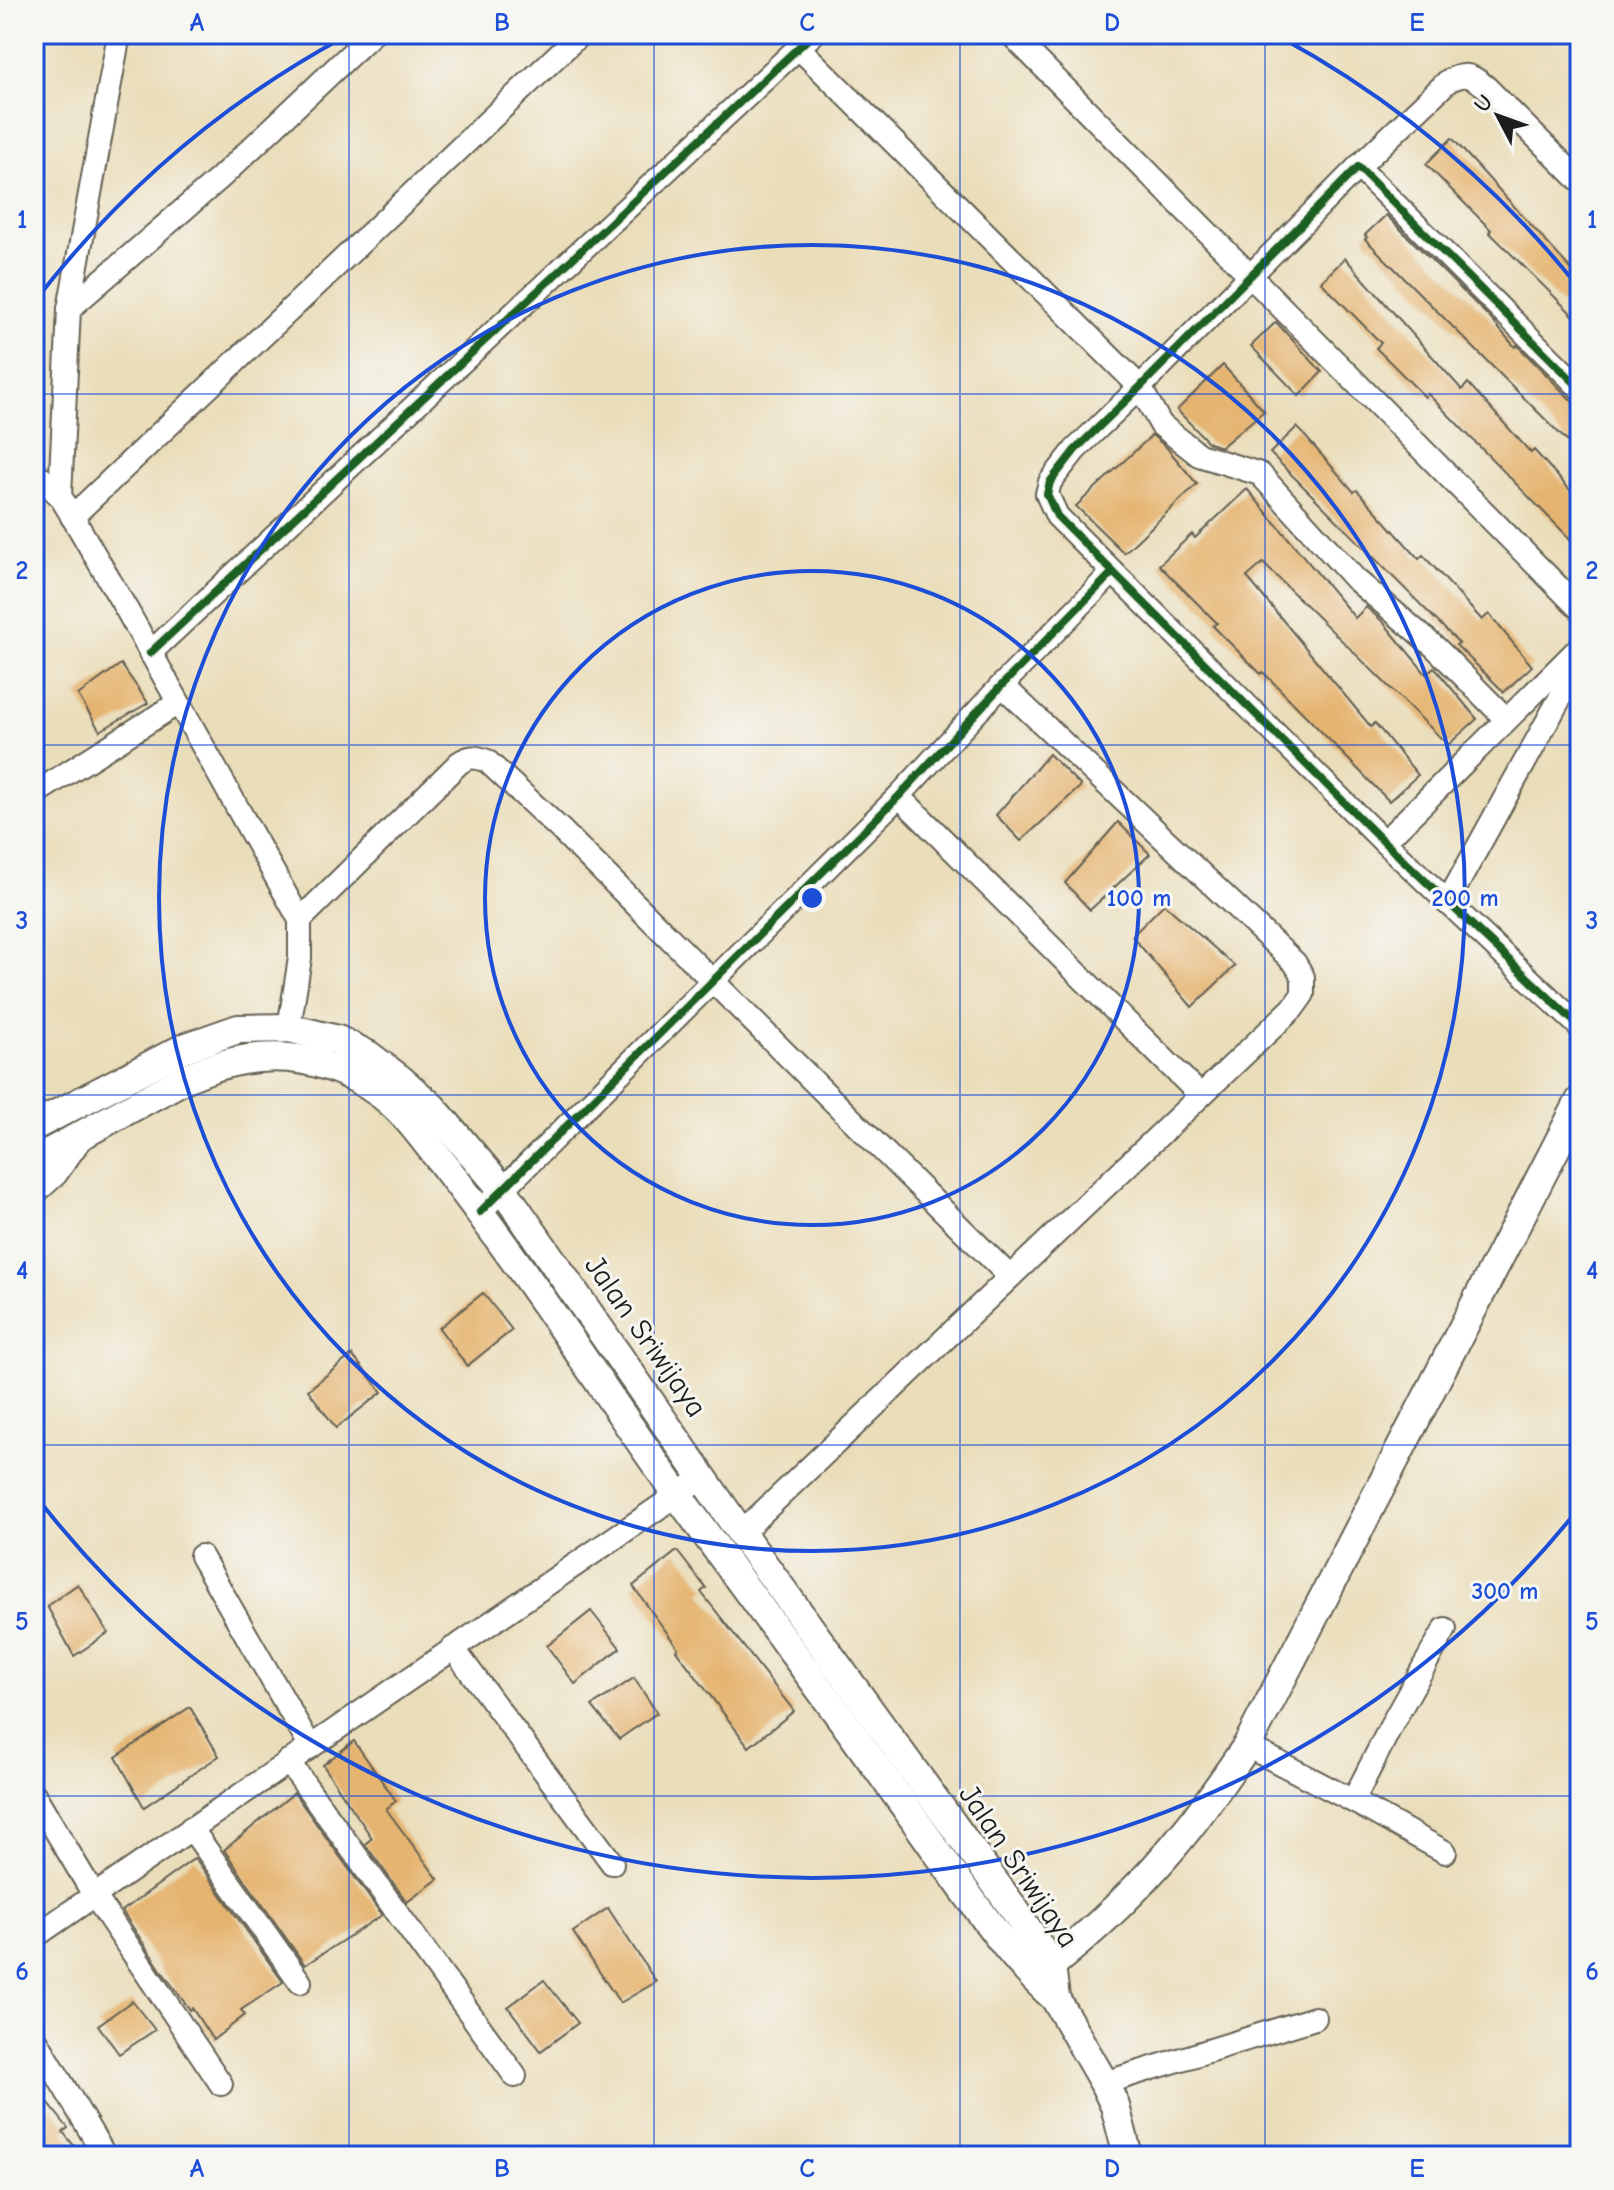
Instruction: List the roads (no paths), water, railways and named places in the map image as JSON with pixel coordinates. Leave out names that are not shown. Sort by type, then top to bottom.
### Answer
[{"type":"main road","name":"Jalan Sriwijaya","points":[[34,1126],[184,1048],[238,1029],[289,1028],[338,1040],[368,1055],[432,1107],[504,1191],[741,1533],[858,1717]]},
{"type":"main road","name":"Jalan Sriwijaya","points":[[34,1161],[211,1066],[241,1058],[298,1058],[329,1065],[382,1096],[412,1123],[480,1212],[678,1494],[1014,1909],[1055,1998],[1104,2083]]},
{"type":"main road","points":[[1042,1972],[1099,1924],[1153,1868],[1189,1826],[1247,1746],[1580,1101]]},
{"type":"main road","points":[[1104,2083],[1115,2106],[1128,2156]]},
{"type":"street","points":[[60,496],[69,309],[119,34]]},
{"type":"street","points":[[69,309],[220,178],[372,34]]},
{"type":"street","points":[[72,517],[580,34]]},
{"type":"street","points":[[1011,34],[1580,609]]},
{"type":"street","points":[[150,653],[806,41],[1140,387],[1161,425],[1199,455],[1260,474],[1355,579],[1436,648],[1506,719]]},
{"type":"street","points":[[1580,181],[1486,87],[1474,78],[1461,75],[1448,81],[1075,450],[1050,482],[1047,494],[1057,516],[1384,842],[1580,1027]]},
{"type":"street","points":[[1358,167],[1580,388]]},
{"type":"street","points":[[34,471],[60,496],[300,920],[300,958],[289,1028]]},
{"type":"street","points":[[480,1212],[899,796],[1113,572]]},
{"type":"street","points":[[1384,842],[1580,647]]},
{"type":"street","points":[[1447,903],[1580,662]]},
{"type":"street","points":[[741,1533],[1293,1008],[1303,994],[1303,977],[1295,963],[1002,685]]},
{"type":"street","points":[[34,794],[178,703]]},
{"type":"street","points":[[300,920],[459,763],[476,757],[487,761],[561,830],[1010,1277]]},
{"type":"street","points":[[899,796],[1200,1095]]},
{"type":"street","points":[[34,1194],[56,1174],[85,1132]]},
{"type":"street","points":[[34,1937],[703,1477]]},
{"type":"street","points":[[201,1556],[310,1746]]},
{"type":"street","points":[[1353,1801],[1445,1629]]},
{"type":"street","points":[[453,1648],[612,1863]]},
{"type":"street","points":[[1247,1746],[1445,1852]]},
{"type":"street","points":[[288,1761],[515,2076]]},
{"type":"street","points":[[34,1794],[94,1895],[221,2084]]},
{"type":"street","points":[[191,1828],[300,1982]]},
{"type":"street","points":[[1104,2083],[1315,2018]]},
{"type":"street","points":[[34,2036],[105,2156]]}]
